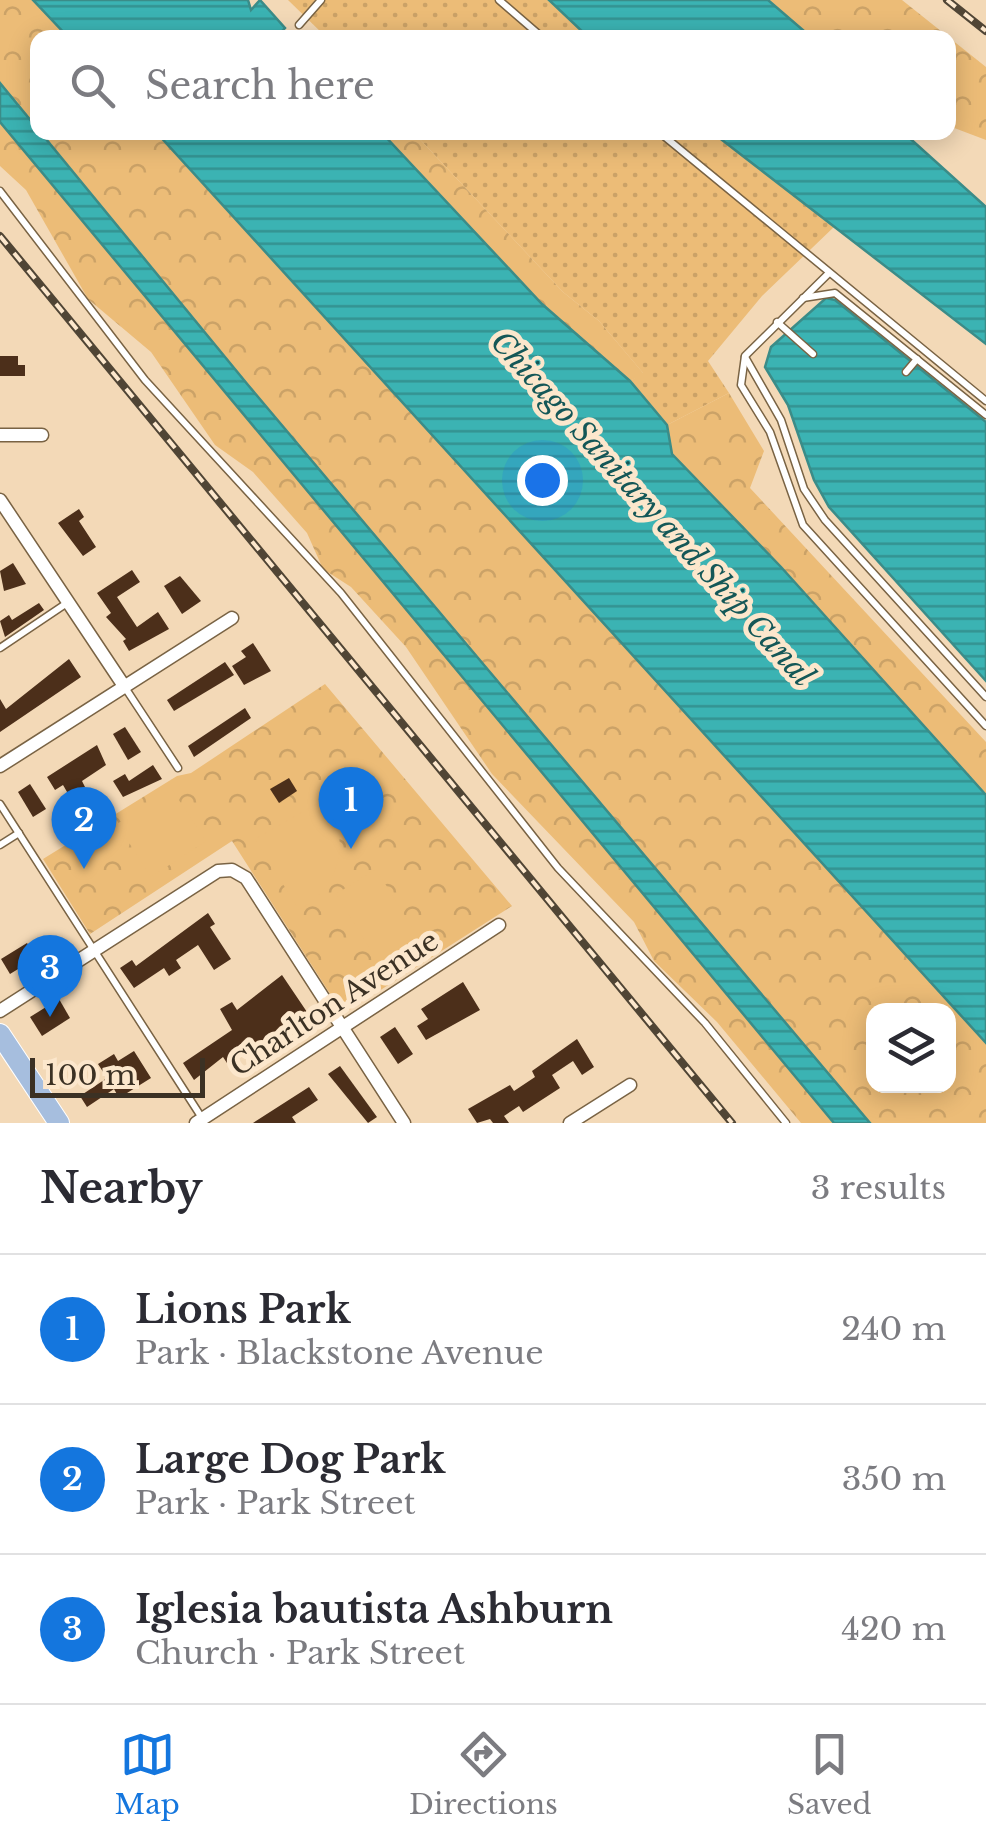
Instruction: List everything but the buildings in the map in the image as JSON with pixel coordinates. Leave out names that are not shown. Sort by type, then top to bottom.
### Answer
[{"type":"main road","points":[[0,1034],[59,1123]]},
{"type":"street","points":[[0,435],[42,435]]},
{"type":"street","points":[[0,500],[124,686]]},
{"type":"street","points":[[0,526],[13,517]]},
{"type":"street","points":[[0,766],[232,618]]},
{"type":"street","points":[[0,1010],[218,870],[232,870],[246,878],[404,1123]]},
{"type":"street","name":"Charlton Avenue","points":[[202,1122],[499,926]]},
{"type":"street","points":[[570,1123],[630,1085]]},
{"type":"lane","points":[[299,26],[321,0]]},
{"type":"lane","points":[[499,0],[535,30]]},
{"type":"lane","points":[[669,140],[986,401]]},
{"type":"lane","points":[[0,191],[145,380],[341,593],[558,868],[706,1023],[786,1123]]},
{"type":"lane","points":[[830,273],[744,356],[741,385],[770,432],[803,526],[986,726]]},
{"type":"lane","points":[[802,299],[835,293],[986,415]]},
{"type":"lane","points":[[777,322],[813,354]]},
{"type":"lane","points":[[744,356],[780,420],[804,489],[825,520],[986,697]]},
{"type":"lane","points":[[906,372],[917,359]]},
{"type":"lane","points":[[0,648],[70,601]]},
{"type":"lane","points":[[124,686],[178,768]]},
{"type":"lane","points":[[0,804],[202,1122]]},
{"type":"lane","points":[[0,845],[19,833]]},
{"type":"green space","points":[[0,0],[33,0],[61,30],[30,30],[30,119],[0,83]]},
{"type":"green space","points":[[288,0],[549,0],[581,30],[319,30]]},
{"type":"green space","points":[[768,0],[902,0],[940,30],[803,30]]},
{"type":"green space","points":[[956,43],[986,67],[986,140],[956,129]]},
{"type":"green space","points":[[0,122],[834,1123],[801,1123],[717,1022],[654,961],[634,922],[492,774],[406,647],[351,587],[323,569],[307,533],[253,472],[215,445],[151,352],[88,299],[26,190],[0,166]]},
{"type":"green space","points":[[48,140],[163,140],[950,1003],[866,1003],[866,1093],[956,1093],[956,1010],[986,1043],[986,1123],[870,1123],[248,385]]},
{"type":"green space","points":[[389,140],[421,140],[563,292],[599,321],[644,374],[630,381],[542,304]]},
{"type":"green space","points":[[421,140],[722,140],[836,225],[762,296],[708,361],[729,393],[667,425],[630,381],[643,373],[599,321],[563,292]]},
{"type":"green space","points":[[729,393],[764,451],[750,488],[986,742],[986,795],[781,567],[672,454],[667,425]]},
{"type":"green space","points":[[325,684],[512,906],[343,1014],[232,841],[90,934],[43,859],[177,776],[191,773]]},
{"type":"green space","points":[[171,788],[206,841],[151,877],[117,824]]},
{"type":"green space","points":[[325,799],[338,830],[338,860],[325,888],[299,910],[255,839]]},
{"type":"green space","points":[[376,869],[420,940],[380,965],[336,894]]},
{"type":"water","points":[[33,0],[248,0],[251,10],[260,0],[285,28],[283,30],[61,30]]},
{"type":"water","points":[[549,0],[768,0],[803,30],[581,30]]},
{"type":"water","points":[[0,83],[30,120],[30,140],[47,140],[248,385],[870,1123],[834,1123],[0,122]]},
{"type":"water","name":"Chicago Sanitary and Ship Canal","points":[[163,140],[389,140],[542,304],[630,381],[667,425],[672,454],[781,567],[986,795],[986,1043],[956,1010],[956,1003],[950,1003]]},
{"type":"water","points":[[722,140],[912,140],[986,207],[986,344]]},
{"type":"water","points":[[826,298],[835,300],[986,422],[986,681],[829,507],[814,480],[788,405],[765,367],[771,347]]},
{"type":"railway","points":[[947,0],[986,31]]},
{"type":"railway","points":[[0,236],[732,1123]]},
{"type":"place","name":"Lions Park","points":[[351,849]]},
{"type":"place","name":"Large Dog Park","points":[[84,869]]},
{"type":"place","name":"Iglesia bautista Ashburn","points":[[50,1017]]}]
